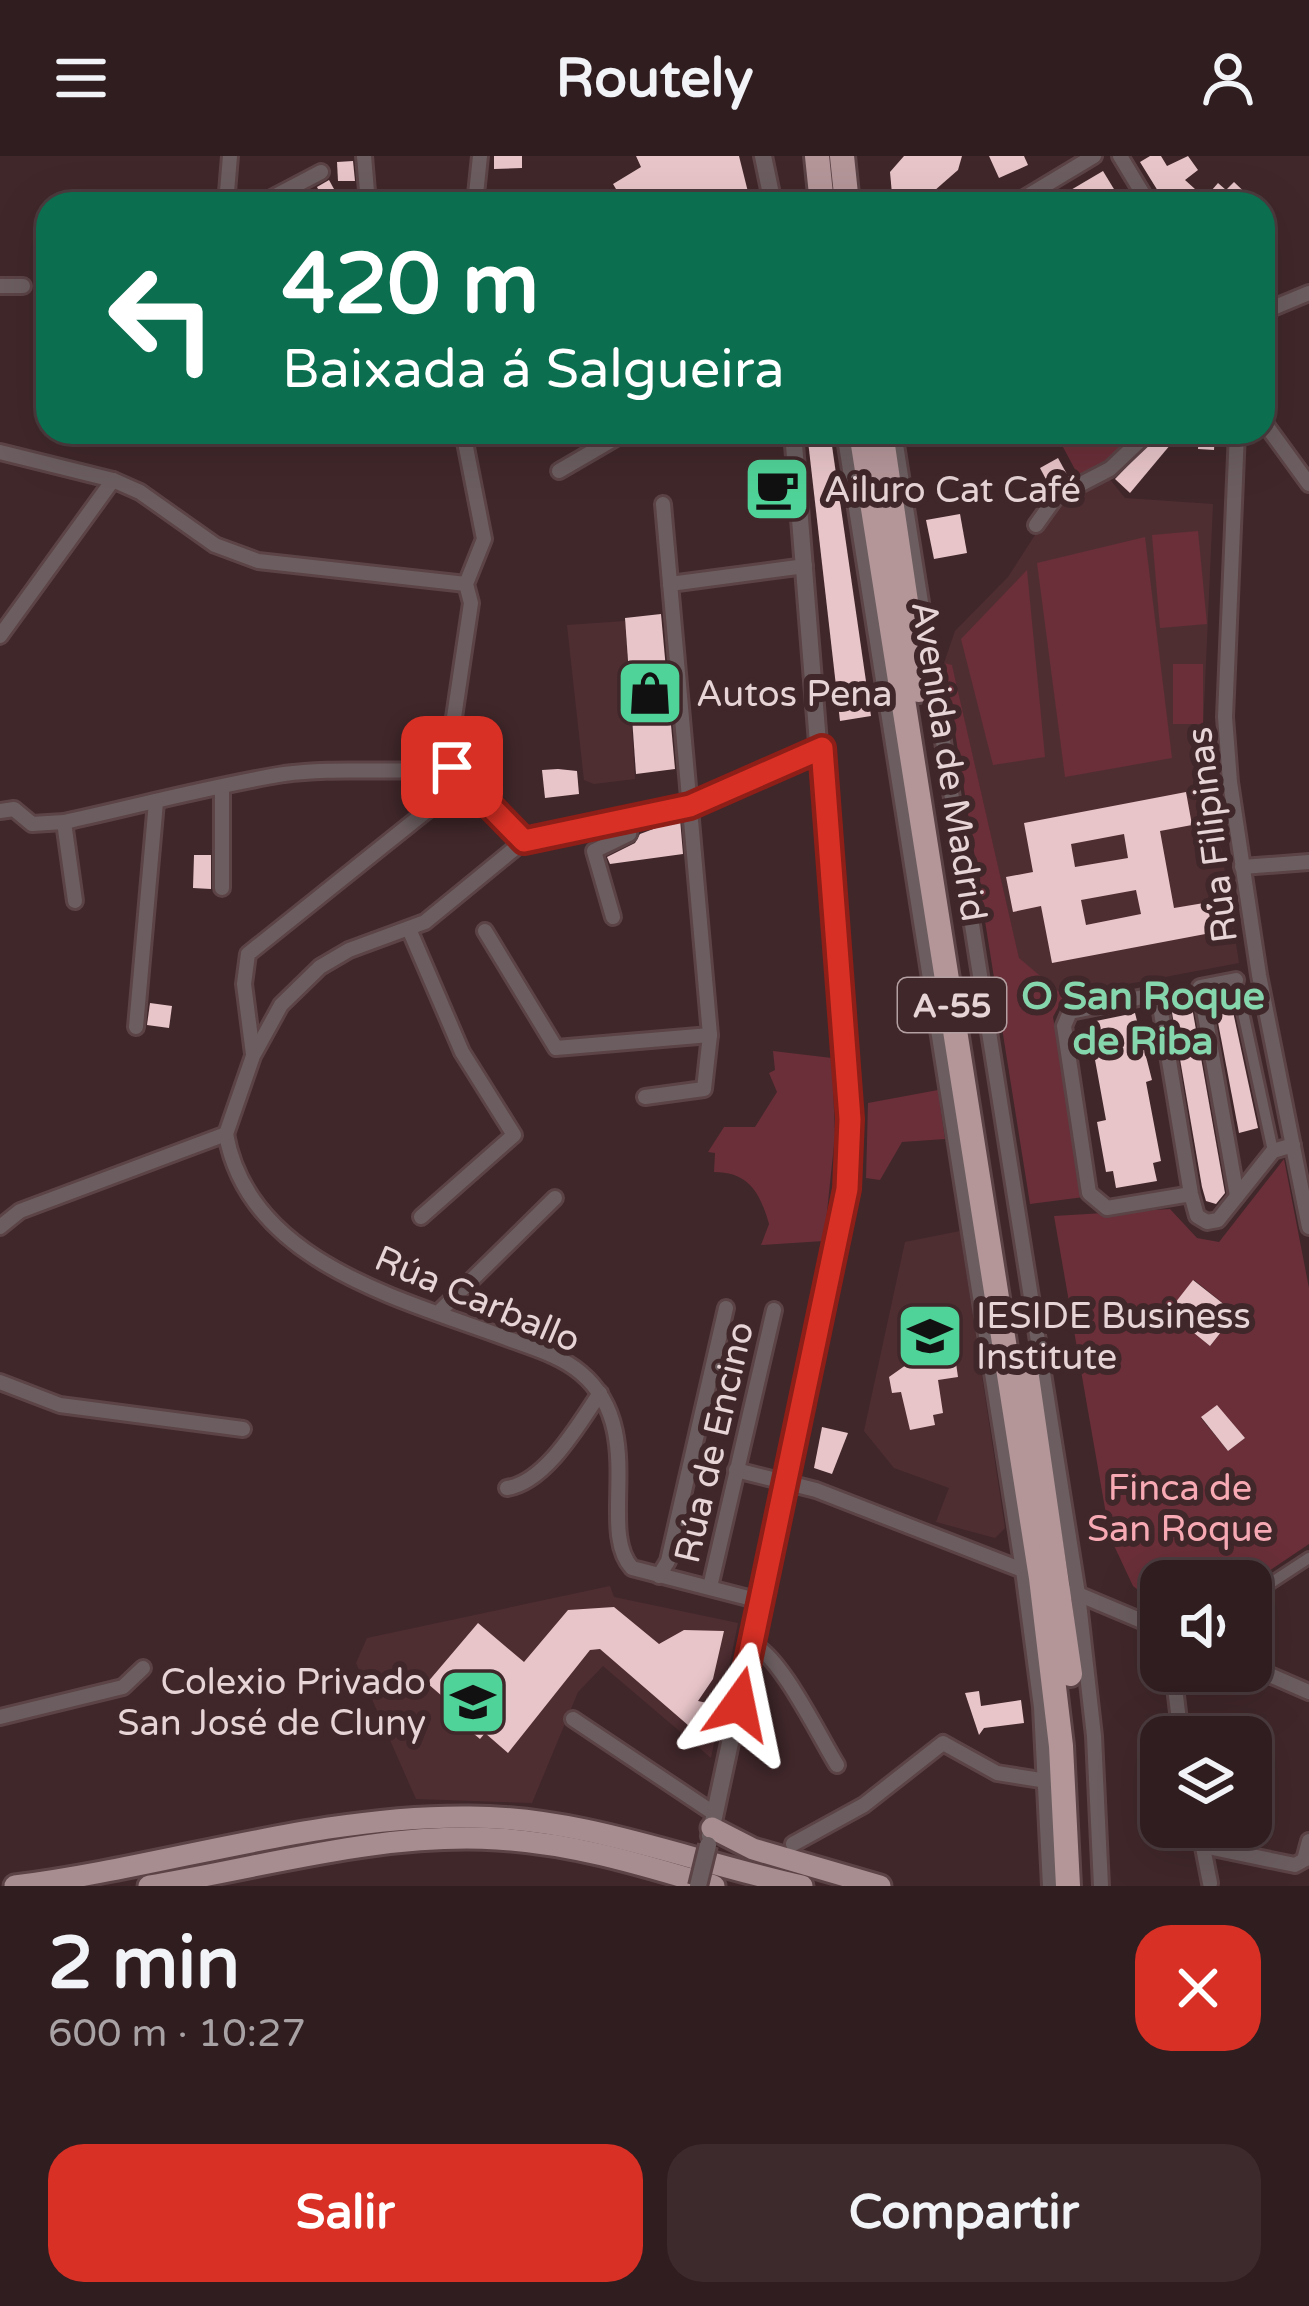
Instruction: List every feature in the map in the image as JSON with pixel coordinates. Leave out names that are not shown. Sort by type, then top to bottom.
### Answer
[{"type":"highway","points":[[817,156],[821,192]]},
{"type":"highway","points":[[842,156],[846,192]]},
{"type":"highway","name":"Avenida de Madrid","points":[[863,444],[1078,1744],[1095,1883]]},
{"type":"highway","name":"Avenida de Madrid","points":[[883,444],[1050,1582],[1068,1886]]},
{"type":"main road","points":[[16,1886],[403,1820],[470,1816],[631,1839],[802,1886]]},
{"type":"main road","points":[[712,1829],[753,1849],[880,1886]]},
{"type":"main road","points":[[149,1886],[358,1848],[496,1838],[624,1860],[714,1886]]},
{"type":"street","points":[[227,192],[230,156]]},
{"type":"street","points":[[364,156],[367,192]]},
{"type":"street","points":[[476,192],[480,156]]},
{"type":"street","points":[[763,156],[770,192]]},
{"type":"street","points":[[1035,192],[1094,156]]},
{"type":"street","points":[[1120,156],[1142,192]]},
{"type":"street","points":[[283,192],[321,172]]},
{"type":"street","points":[[0,286],[23,286]]},
{"type":"street","points":[[1275,306],[1309,292]]},
{"type":"street","points":[[1275,438],[1309,484]]},
{"type":"street","points":[[465,444],[484,539],[466,584],[471,602],[449,751],[452,767],[524,841]]},
{"type":"street","points":[[559,471],[605,444]]},
{"type":"street","points":[[698,1886],[836,1249],[850,1141],[794,444]]},
{"type":"street","name":"Avenida de Madrid","points":[[846,444],[1050,1582]]},
{"type":"street","name":"Avenida de Madrid","points":[[896,444],[1064,1508],[1050,1582]]},
{"type":"street","points":[[1036,525],[1056,497],[1110,469],[1136,444]]},
{"type":"street","name":"Rúa Filipinas","points":[[1236,444],[1225,717],[1242,867],[1309,1227]]},
{"type":"street","points":[[0,452],[113,480],[140,492],[215,545],[258,561],[466,584]]},
{"type":"street","points":[[0,636],[113,480]]},
{"type":"street","points":[[645,1097],[704,1089],[710,1033],[663,504]]},
{"type":"street","points":[[670,584],[805,566]]},
{"type":"street","points":[[0,1226],[20,1211],[226,1134],[253,1056],[281,1005],[312,972],[349,950],[425,922],[524,841],[690,806],[822,748]]},
{"type":"street","points":[[0,811],[14,809],[32,824],[64,822],[347,767],[383,774],[452,767]]},
{"type":"street","points":[[253,1056],[244,984],[248,954],[464,781]]},
{"type":"street","points":[[222,788],[222,888]]},
{"type":"street","points":[[136,1027],[156,802]]},
{"type":"street","points":[[613,917],[594,851],[629,834],[628,819]]},
{"type":"street","points":[[64,822],[75,901]]},
{"type":"street","points":[[1242,867],[1309,862]]},
{"type":"street","points":[[409,929],[462,1052],[514,1135],[421,1217]]},
{"type":"street","points":[[485,931],[556,1048],[710,1033]]},
{"type":"street","points":[[1237,1196],[1200,987],[1236,980],[1273,1150]]},
{"type":"street","points":[[1191,1194],[1107,1208],[1089,1193],[1064,1026],[1070,1012],[1158,994],[1191,1194],[1197,1216],[1207,1222],[1217,1220],[1273,1150],[1293,1145]]},
{"type":"street","name":"Rúa Carballo","points":[[226,1134],[245,1185],[290,1239],[354,1280],[567,1363],[600,1394],[620,1455],[624,1557],[632,1568],[659,1576]]},
{"type":"street","points":[[439,1312],[555,1198]]},
{"type":"street","points":[[726,1308],[668,1561],[659,1576],[760,1601]]},
{"type":"street","name":"Rúa de Encino","points":[[710,1588],[774,1310]]},
{"type":"street","points":[[0,1382],[59,1405],[243,1429]]},
{"type":"street","points":[[507,1488],[522,1486],[558,1450],[600,1394]]},
{"type":"street","points":[[736,1470],[785,1482],[1140,1620]]},
{"type":"street","points":[[1272,1582],[1309,1558]]},
{"type":"street","points":[[1050,1582],[1046,1781],[1050,1886]]},
{"type":"street","points":[[751,1644],[761,1647],[780,1672],[837,1765]]},
{"type":"street","points":[[0,1717],[123,1687],[143,1669]]},
{"type":"street","points":[[1272,1675],[1309,1692]]},
{"type":"street","points":[[573,1719],[712,1829]]},
{"type":"street","points":[[794,1844],[863,1805],[943,1743],[997,1773],[1046,1781]]},
{"type":"street","points":[[1213,1848],[1295,1865],[1304,1860],[1309,1841]]},
{"type":"street","points":[[1203,1848],[1210,1883]]},
{"type":"street","points":[[1095,1883],[1115,1886]]},
{"type":"shaded area","points":[[1108,477],[1125,498],[1213,504],[1203,730],[1239,963],[1064,996],[1019,959],[952,666],[944,663],[955,631],[1008,577],[1055,504]]},
{"type":"shaded area","points":[[625,621],[635,779],[594,784],[584,780],[567,625]]},
{"type":"shaded area","name":"IESIDE Business Institute","points":[[960,1231],[1005,1528],[995,1538],[936,1522],[949,1488],[894,1468],[864,1431],[905,1242]]},
{"type":"shaded area","name":"Colexio Privado San José de Cluny","points":[[610,1586],[614,1597],[738,1623],[711,1758],[603,1666],[578,1692],[532,1803],[416,1799],[356,1663],[367,1638]]},
{"type":"green space","points":[[1061,444],[1128,444],[1106,464],[1079,477]]},
{"type":"green space","points":[[1198,531],[1207,624],[1160,628],[1152,535]]},
{"type":"green space","points":[[1145,537],[1172,758],[1065,777],[1037,563]]},
{"type":"green space","points":[[1027,570],[1045,757],[993,765],[961,639]]},
{"type":"green space","points":[[944,663],[952,665],[1019,958],[1064,996],[1053,1017],[1084,1197],[1030,1204]]},
{"type":"green space","points":[[1173,664],[1203,664],[1203,724],[1173,724]]},
{"type":"green space","points":[[773,1051],[832,1058],[835,1135],[824,1241],[761,1245],[769,1224],[757,1194],[744,1180],[714,1172],[715,1153],[708,1152],[724,1127],[755,1127],[777,1092],[769,1073],[775,1070]]},
{"type":"green space","points":[[938,1090],[945,1139],[902,1142],[880,1180],[866,1178],[868,1103]]},
{"type":"green space","name":"Finca de San Roque","points":[[1284,1159],[1309,1288],[1309,1544],[1272,1569],[1272,1560],[1140,1560],[1140,1592],[1110,1537],[1054,1216],[1170,1209],[1197,1238],[1219,1242]],"holes":[[[1194,1280],[1249,1324],[1241,1333],[1229,1322],[1210,1346],[1168,1312]],[[1216,1406],[1245,1438],[1228,1451],[1201,1418]]]},
{"type":"building","points":[[494,156],[522,156],[522,168],[494,169]]},
{"type":"building","points":[[636,156],[739,156],[748,192],[618,192],[613,184],[641,167]]},
{"type":"building","points":[[904,156],[962,156],[958,170],[931,192],[892,192],[890,172]]},
{"type":"building","points":[[989,156],[1024,156],[1028,165],[999,178]]},
{"type":"building","points":[[1161,156],[1167,166],[1188,156],[1198,170],[1185,180],[1198,192],[1159,192],[1140,162]]},
{"type":"building","points":[[353,161],[355,181],[338,181],[337,162]]},
{"type":"building","points":[[1103,171],[1116,192],[1067,192]]},
{"type":"building","points":[[329,180],[336,192],[320,192],[317,187]]},
{"type":"building","points":[[1234,182],[1244,192],[1210,192],[1218,183],[1226,190]]},
{"type":"building","points":[[808,444],[832,444],[871,716],[840,721]]},
{"type":"building","points":[[1149,444],[1171,444],[1130,493],[1115,479]]},
{"type":"building","points":[[1058,458],[1069,478],[1050,487],[1040,468]]},
{"type":"building","points":[[960,514],[967,553],[934,559],[926,520]]},
{"type":"building","name":"Autos Pena","points":[[661,614],[675,769],[636,774],[625,618]]},
{"type":"building","points":[[542,770],[577,771],[579,794],[545,798]]},
{"type":"building","points":[[1186,792],[1192,825],[1160,831],[1174,908],[1210,902],[1216,932],[1052,963],[1041,906],[1013,912],[1006,877],[1033,872],[1024,823]],"holes":[[[1124,834],[1128,858],[1075,867],[1071,844]],[[1136,890],[1141,914],[1086,925],[1081,900]]]},
{"type":"building","points":[[680,819],[683,854],[610,864],[607,857],[635,843],[640,834]]},
{"type":"building","points":[[194,855],[211,855],[211,889],[193,888]]},
{"type":"building","points":[[1229,993],[1258,1128],[1239,1133],[1213,996]]},
{"type":"building","points":[[1190,996],[1225,1193],[1216,1204],[1206,1201],[1202,1187],[1170,1001]]},
{"type":"building","points":[[150,1003],[172,1006],[169,1028],[147,1025]]},
{"type":"building","points":[[1135,1013],[1152,1080],[1146,1082],[1161,1161],[1153,1163],[1157,1181],[1116,1188],[1113,1171],[1106,1172],[1097,1122],[1106,1120],[1091,1038],[1099,1037],[1096,1021]]},
{"type":"building","points":[[1193,1280],[1249,1324],[1242,1333],[1229,1322],[1210,1346],[1168,1312]]},
{"type":"building","points":[[905,1318],[929,1323],[936,1358],[955,1356],[958,1377],[938,1380],[943,1413],[933,1415],[935,1425],[910,1430],[901,1392],[892,1393],[889,1377],[906,1365],[900,1328]]},
{"type":"building","points":[[1217,1405],[1245,1438],[1228,1451],[1201,1417]]},
{"type":"building","points":[[822,1427],[848,1433],[832,1474],[814,1468]]},
{"type":"building","points":[[614,1607],[659,1644],[684,1630],[724,1631],[713,1679],[698,1701],[707,1703],[702,1723],[689,1726],[600,1649],[590,1650],[508,1753],[485,1733],[480,1739],[444,1709],[450,1703],[427,1683],[478,1623],[524,1662],[568,1610]]},
{"type":"building","points":[[979,1691],[981,1706],[1021,1700],[1024,1723],[984,1728],[979,1735],[965,1693]]},
{"type":"place","name":"Ailuro Cat Café","points":[[777,489]]},
{"type":"place","name":"Autos Pena","points":[[650,693]]},
{"type":"place","name":"IESIDE Business Institute","points":[[930,1336]]},
{"type":"place","name":"Colexio Privado San José de Cluny","points":[[473,1702]]},
{"type":"district","name":"O San Roque de Riba","points":[[1143,1018]]},
{"type":"route","points":[[452,767],[524,841],[538,834],[690,806],[822,748],[850,1119],[847,1189],[739,1704]]}]
